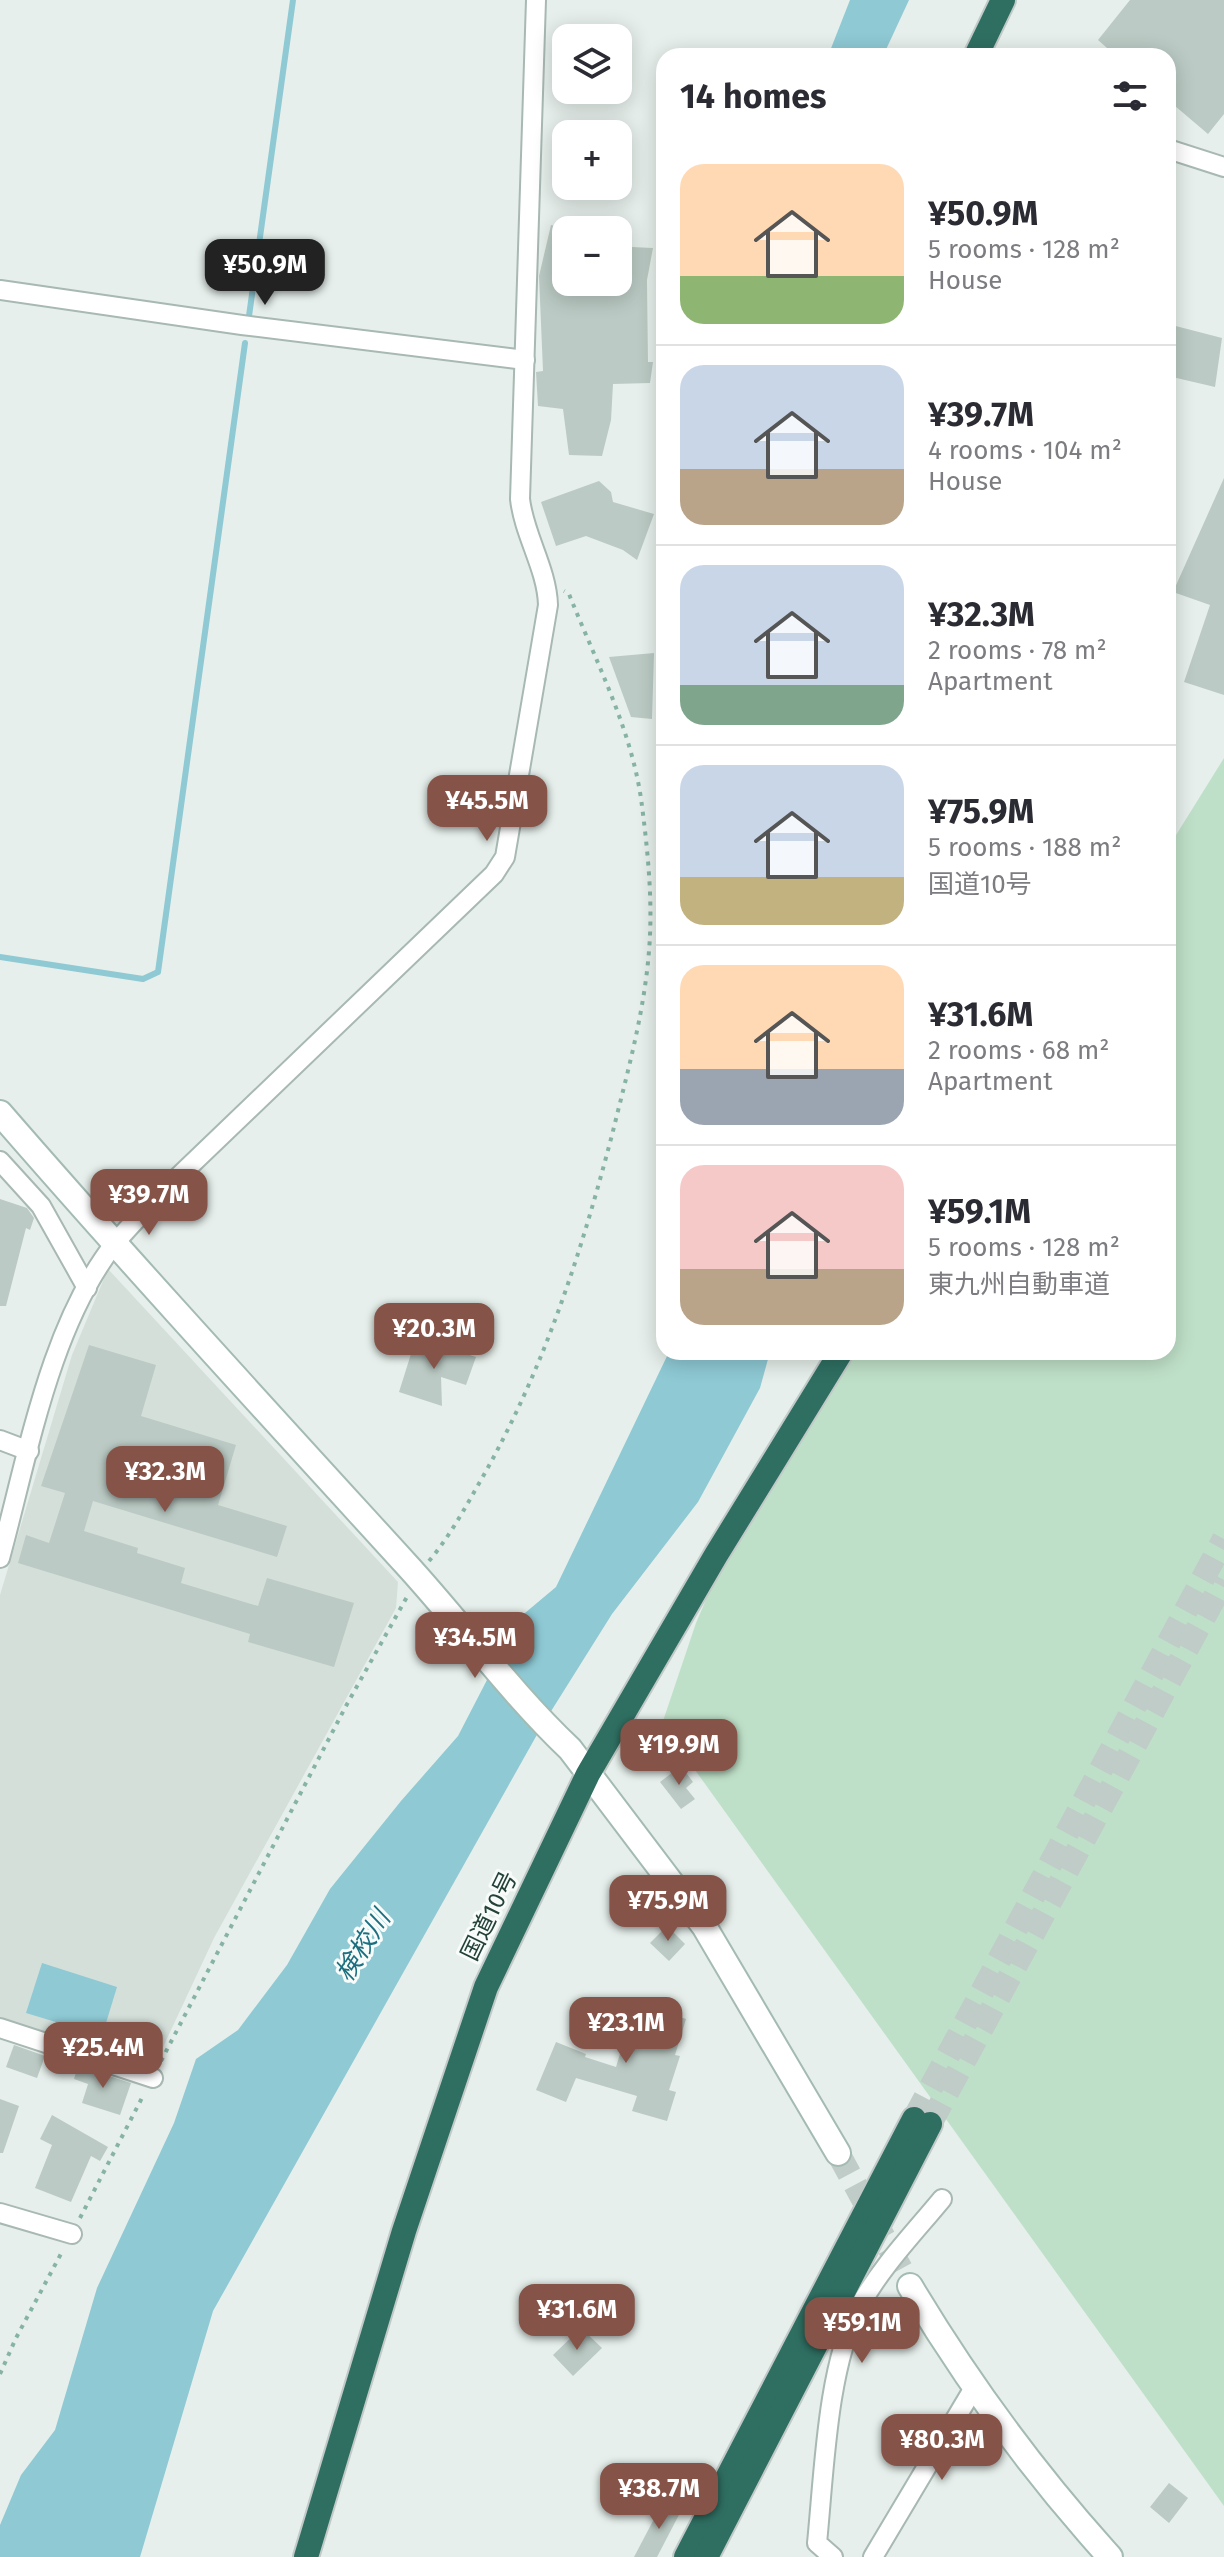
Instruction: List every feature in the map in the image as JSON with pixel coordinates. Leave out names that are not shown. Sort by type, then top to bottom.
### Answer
[{"type":"highway","points":[[980,48],[1003,0]]},
{"type":"highway","name":"国道10号","points":[[306,2557],[404,2231],[486,1987],[588,1774],[716,1555],[836,1360]]},
{"type":"highway","points":[[686,2557],[922,2121],[706,2557]]},
{"type":"main road","points":[[0,1113],[114,1244],[417,1576],[543,1724],[570,1749],[704,1926],[838,2153]]},
{"type":"main road","points":[[910,2286],[1007,2436],[1061,2504],[1110,2557]]},
{"type":"street","points":[[0,1558],[33,1430],[66,1333],[87,1288],[114,1244],[152,1202],[494,874],[505,857],[548,605],[544,581],[522,517],[520,499],[536,0]]},
{"type":"street","points":[[1176,152],[1224,167]]},
{"type":"street","points":[[0,290],[242,325],[525,360]]},
{"type":"street","points":[[0,1161],[41,1206],[87,1288]]},
{"type":"street","points":[[0,1440],[29,1451]]},
{"type":"street","points":[[0,2028],[153,2078]]},
{"type":"street","points":[[833,2557],[817,2543],[835,2379],[858,2308],[895,2256],[942,2199]]},
{"type":"street","points":[[0,2213],[72,2234]]},
{"type":"street","points":[[873,2557],[975,2386]]},
{"type":"path","points":[[0,2374],[346,1706],[399,1616],[417,1576],[446,1542],[507,1436],[544,1353],[584,1241],[640,1026],[649,949],[650,886],[642,802],[627,741],[569,594],[544,581]]},
{"type":"shaded area","points":[[108,1269],[398,1582],[396,1608],[214,1938],[150,2075],[0,2023],[0,1595],[72,1355]]},
{"type":"green space","points":[[1224,758],[1224,2506],[662,1724],[696,1623],[742,1515],[835,1360],[1176,1360],[1176,835]]},
{"type":"water","points":[[850,0],[909,0],[887,48],[831,48]]},
{"type":"water","name":"検校川","points":[[665,1360],[768,1360],[760,1388],[698,1502],[612,1614],[543,1724],[213,2311],[140,2557],[0,2557],[0,2525],[21,2475],[55,2430],[97,2288],[174,2123],[196,2059],[238,2030],[287,1965],[330,1889],[458,1736],[519,1618],[556,1587]]},
{"type":"water","points":[[42,1963],[117,1987],[102,2036],[26,2013]]},
{"type":"building","points":[[1130,0],[1224,0],[1224,114],[1208,134],[1176,107],[1176,48],[1107,48],[1098,40]]},
{"type":"building","points":[[551,225],[552,296],[632,296],[632,247],[653,248],[647,280],[648,362],[653,362],[650,383],[613,384],[611,420],[602,456],[569,455],[563,409],[538,406],[536,372],[543,371],[539,276]]},
{"type":"building","points":[[1176,326],[1222,338],[1215,387],[1176,378]]},
{"type":"building","points":[[1224,478],[1224,695],[1184,682],[1210,605],[1176,593],[1176,585]]},
{"type":"building","points":[[599,481],[611,492],[613,502],[654,514],[637,560],[623,550],[586,536],[556,546],[541,502]]},
{"type":"building","points":[[654,653],[652,719],[631,717],[609,657]]},
{"type":"building","points":[[0,1199],[27,1208],[34,1218],[30,1230],[26,1228],[6,1306],[0,1306]]},
{"type":"building","points":[[416,1338],[476,1357],[466,1385],[441,1377],[442,1406],[399,1392]]},
{"type":"building","points":[[89,1345],[156,1365],[141,1416],[236,1445],[218,1505],[287,1526],[277,1557],[93,1501],[84,1531],[138,1548],[137,1553],[185,1568],[181,1583],[258,1606],[267,1578],[354,1603],[334,1667],[248,1642],[250,1634],[18,1563],[26,1535],[49,1543],[65,1493],[41,1486]]},
{"type":"building","points":[[681,1766],[693,1782],[686,1788],[695,1799],[681,1809],[660,1782]]},
{"type":"building","points":[[667,1926],[685,1944],[669,1961],[650,1943]]},
{"type":"building","points":[[641,2004],[686,2019],[675,2055],[680,2056],[669,2090],[676,2092],[667,2121],[632,2111],[637,2096],[576,2078],[566,2102],[536,2090],[556,2042],[586,2054],[585,2057],[616,2067],[626,2034],[631,2035]]},
{"type":"building","points":[[14,2045],[45,2056],[37,2078],[6,2067]]},
{"type":"building","points":[[78,2066],[131,2083],[120,2115],[82,2103],[88,2084],[74,2079]]},
{"type":"building","points":[[0,2099],[19,2106],[3,2153],[0,2153]]},
{"type":"building","points":[[52,2115],[108,2147],[100,2161],[91,2156],[71,2202],[35,2188],[52,2145],[40,2139]]},
{"type":"building","points":[[581,2328],[602,2348],[573,2376],[553,2355]]},
{"type":"building","points":[[1169,2483],[1188,2498],[1169,2523],[1150,2507]]},
{"type":"building","points":[[664,2500],[682,2509],[657,2557],[634,2557]]},
{"type":"waterway","points":[[249,316],[293,0]]},
{"type":"waterway","points":[[0,957],[143,979],[158,972],[245,343]]},
{"type":"tunnel","points":[[914,2119],[1224,1539]]},
{"type":"tunnel","points":[[930,2124],[1224,1580]]},
{"type":"tunnel","points":[[838,2153],[910,2286]]}]
